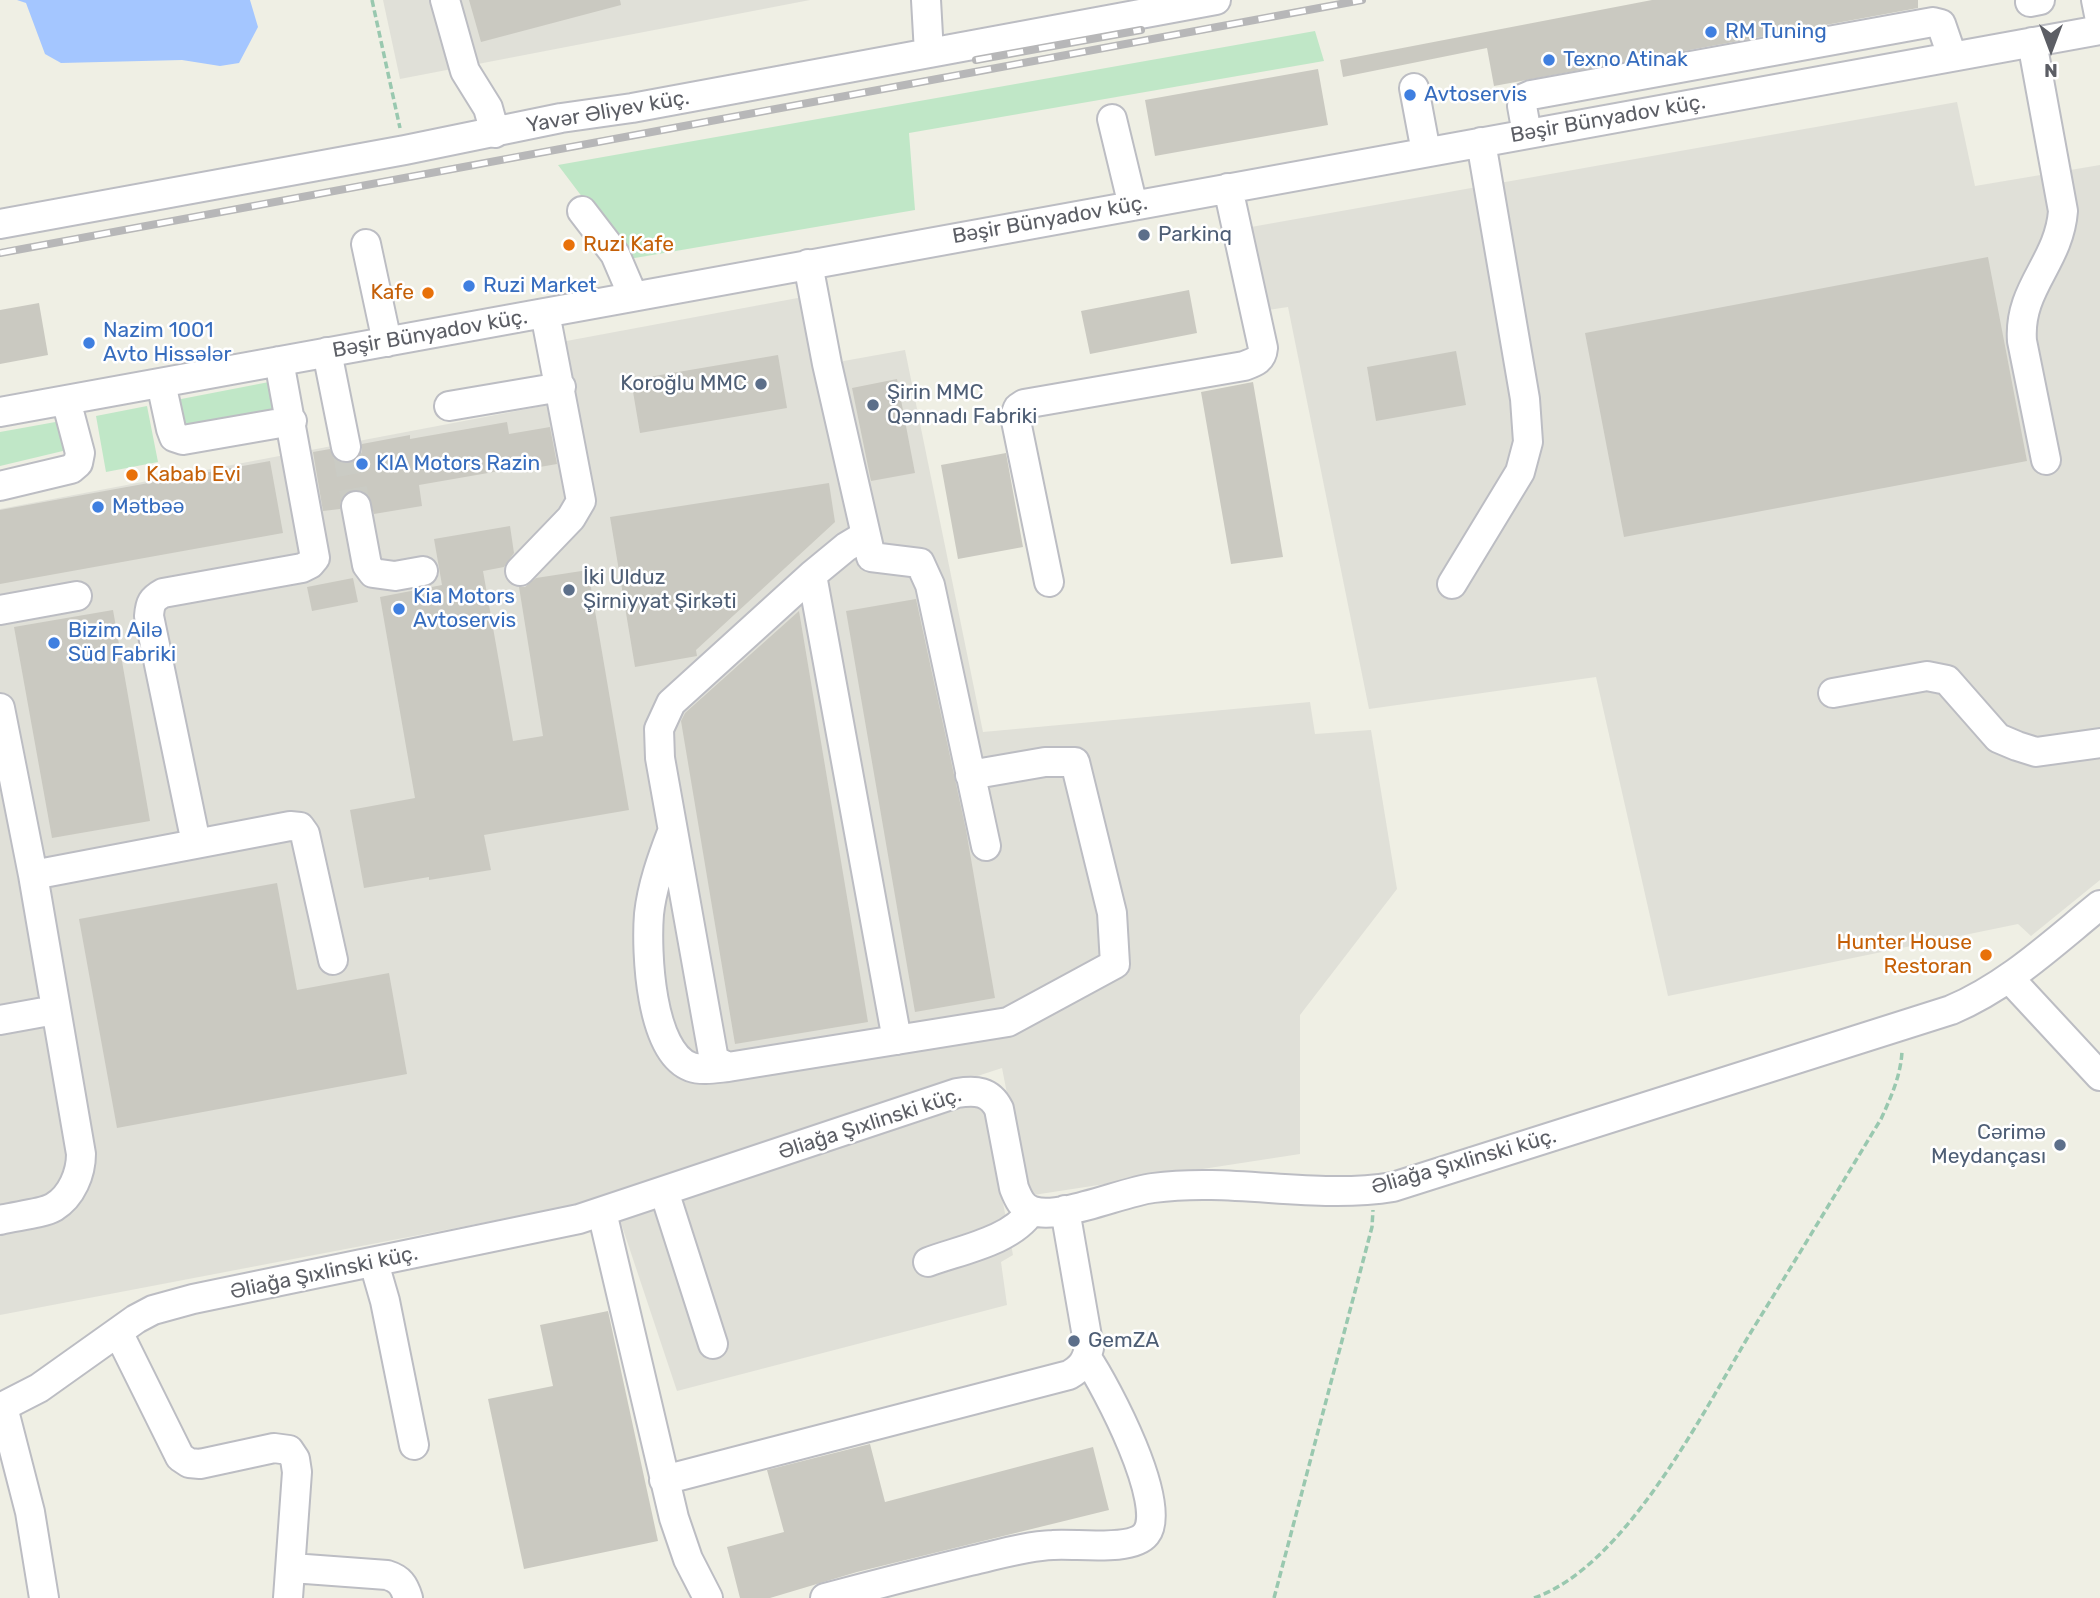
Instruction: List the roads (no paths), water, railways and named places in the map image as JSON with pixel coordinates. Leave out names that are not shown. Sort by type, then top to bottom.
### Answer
[{"type":"street","points":[[444,0],[465,71],[488,108],[495,133]]},
{"type":"street","points":[[926,0],[929,53]]},
{"type":"street","name":"Yavər Əliyev küç.","points":[[0,224],[495,133],[561,118],[632,108],[1216,0]]},
{"type":"street","points":[[2096,0],[2100,20]]},
{"type":"street","points":[[1527,134],[1522,106],[1524,98],[1531,94],[1933,23],[1941,24],[1952,57]]},
{"type":"street","name":"Bəşir Bünyadov küç.","points":[[0,412],[2100,30]]},
{"type":"street","points":[[2032,42],[2063,211],[2062,231],[2025,305],[2021,323],[2022,341],[2046,460]]},
{"type":"street","points":[[1689,66],[1696,103]]},
{"type":"street","points":[[1414,88],[1426,152]]},
{"type":"street","points":[[1112,119],[1133,206]]},
{"type":"street","points":[[1452,584],[1520,472],[1528,442],[1525,400],[1481,142]]},
{"type":"street","points":[[1049,582],[1015,416],[1017,408],[1024,404],[1257,362],[1263,348],[1228,188]]},
{"type":"street","points":[[582,211],[615,254],[633,296]]},
{"type":"street","points":[[366,244],[387,342]]},
{"type":"street","points":[[808,264],[827,364],[871,556],[920,563],[930,585],[986,846]]},
{"type":"street","points":[[520,571],[571,518],[581,501],[545,313]]},
{"type":"street","points":[[327,352],[346,447]]},
{"type":"street","points":[[195,843],[149,616],[150,606],[154,598],[163,593],[310,564],[315,558],[279,361]]},
{"type":"street","points":[[161,383],[174,437],[183,440],[292,421]]},
{"type":"street","points":[[449,406],[561,387]]},
{"type":"street","points":[[0,485],[71,469],[78,463],[80,453],[66,400]]},
{"type":"street","points":[[356,506],[367,565],[373,573],[395,576],[423,571]]},
{"type":"street","points":[[729,1067],[714,1060],[660,758],[659,729],[671,703],[812,575],[846,547],[866,535]]},
{"type":"street","points":[[812,575],[897,1040]]},
{"type":"street","points":[[0,610],[76,596]]},
{"type":"street","points":[[1833,693],[1927,676],[1947,680],[1998,738],[2017,746],[2036,752],[2100,743]]},
{"type":"street","points":[[0,708],[33,875],[81,1154],[81,1170],[66,1197],[53,1208],[0,1220]]},
{"type":"street","points":[[673,829],[655,881],[649,915],[650,963],[656,1010],[662,1032],[681,1062],[692,1068],[729,1067],[1008,1022],[1115,964],[1112,913],[1075,762],[1045,762],[970,775]]},
{"type":"street","points":[[33,875],[290,825],[300,827],[305,834],[333,960]]},
{"type":"street","name":"Əliağa Şıxlinski küç.","points":[[1,1408],[40,1388],[136,1319],[171,1304],[374,1263],[602,1212],[957,1093],[983,1092],[995,1100],[1014,1188],[1018,1199],[1031,1211],[1052,1213],[1139,1191],[1181,1185],[1255,1186],[1335,1193],[1374,1190],[1412,1182],[1900,1028],[1972,1001],[2009,978],[2100,905]]},
{"type":"street","points":[[2009,978],[2100,1076]]},
{"type":"street","points":[[0,1020],[55,1010]]},
{"type":"street","points":[[664,1191],[713,1343]]},
{"type":"street","points":[[664,1480],[1069,1375],[1081,1368],[1089,1348],[1065,1210]]},
{"type":"street","points":[[928,1262],[1008,1233],[1024,1222],[1031,1211]]},
{"type":"street","points":[[602,1212],[674,1518],[688,1559],[708,1598]]},
{"type":"street","points":[[374,1263],[385,1301],[414,1445]]},
{"type":"street","points":[[118,1332],[180,1457],[189,1463],[200,1464],[274,1448],[289,1450],[295,1459],[297,1472],[288,1598]]},
{"type":"street","points":[[825,1598],[1010,1552],[1050,1545],[1112,1546],[1144,1537],[1152,1517],[1139,1459],[1099,1376],[1087,1358]]},
{"type":"street","points":[[1,1408],[30,1512],[44,1598]]},
{"type":"street","points":[[292,1568],[387,1574],[397,1578],[408,1598]]},
{"type":"water","points":[[17,0],[250,0],[258,27],[239,63],[220,66],[182,60],[61,63],[45,54],[26,3]]},
{"type":"tunnel","points":[[346,447],[356,506]]},
{"type":"railway","points":[[0,253],[1362,0]]},
{"type":"railway","points":[[976,60],[1141,30]]},
{"type":"place","name":"RM Tuning","points":[[1711,32]]},
{"type":"place","name":"Texno Atinak","points":[[1549,60]]},
{"type":"place","name":"Avtoservis","points":[[1410,95]]},
{"type":"place","name":"Parkinq","points":[[1144,235]]},
{"type":"place","name":"Ruzi Kafe","points":[[569,245]]},
{"type":"place","name":"Ruzi Market","points":[[469,286]]},
{"type":"place","name":"Kafe","points":[[428,293]]},
{"type":"place","name":"Nazim 1001 Avto Hissələr","points":[[89,343]]},
{"type":"place","name":"Koroğlu MMC","points":[[761,384]]},
{"type":"place","name":"Şirin MMC Qənnadı Fabriki","points":[[873,405]]},
{"type":"place","name":"KIA Motors Razin","points":[[362,464]]},
{"type":"place","name":"Kabab Evi","points":[[132,475]]},
{"type":"place","name":"Mətbəə","points":[[98,507]]},
{"type":"place","name":"İki Ulduz Şirniyyat Şirkəti","points":[[569,590]]},
{"type":"place","name":"Kia Motors Avtoservis","points":[[399,609]]},
{"type":"place","name":"Bizim Ailə Süd Fabriki","points":[[54,643]]},
{"type":"place","name":"Hunter House Restoran","points":[[1986,955]]},
{"type":"place","name":"Cərimə Meydançası","points":[[2060,1145]]},
{"type":"place","name":"GemZA","points":[[1074,1341]]}]
